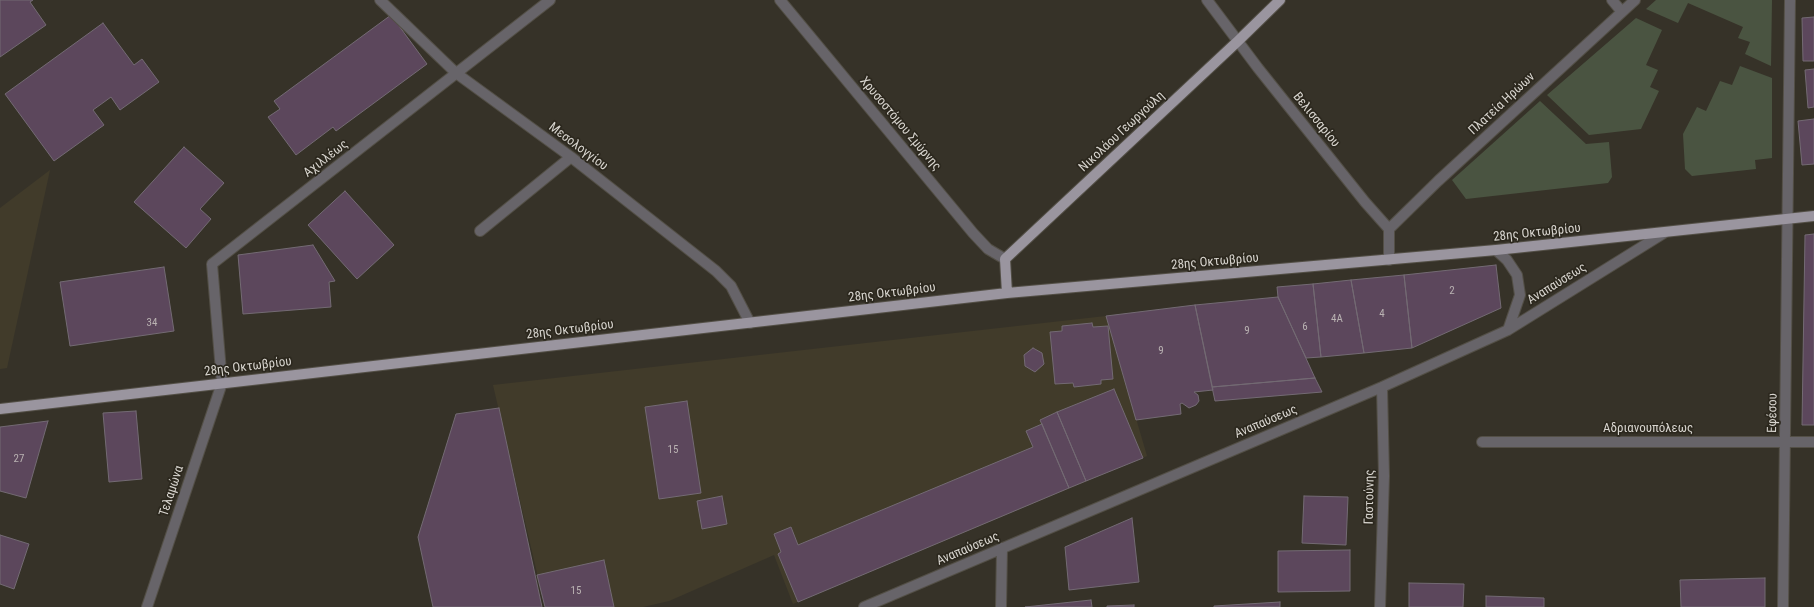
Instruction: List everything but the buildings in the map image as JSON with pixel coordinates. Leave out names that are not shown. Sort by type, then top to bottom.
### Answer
[{"type":"main road","name":"Νικολάου Γεωργούλη","points":[[1005,259],[1238,42],[1280,0]]},
{"type":"main road","name":"28ης Οκτωβρίου","points":[[0,409],[1007,293],[1496,250],[1814,216]]},
{"type":"main road","points":[[1005,259],[1007,293]]},
{"type":"street","name":"Μεσολογγίου","points":[[380,0],[456,73],[571,157],[716,270],[731,286],[750,323]]},
{"type":"street","name":"Αχιλλέως","points":[[222,384],[212,264],[550,0]]},
{"type":"street","name":"Χρυσοστόμου Σμύρνης","points":[[780,0],[974,233],[988,248],[1005,259]]},
{"type":"street","name":"Βελισσαρίου","points":[[1206,0],[1365,202],[1389,229]]},
{"type":"street","points":[[1612,0],[1622,12]]},
{"type":"street","name":"Πλατεία Ηρώων","points":[[1389,229],[1438,181],[1635,0]]},
{"type":"street","points":[[1788,219],[1790,0]]},
{"type":"street","points":[[480,231],[571,157]]},
{"type":"street","name":"Εφέσου","points":[[1784,607],[1788,219]]},
{"type":"street","points":[[1389,229],[1389,260]]},
{"type":"street","name":"Αναπαύσεως","points":[[864,607],[1382,387],[1508,330],[1664,233]]},
{"type":"street","points":[[1496,250],[1507,260],[1517,275],[1520,295],[1508,330]]},
{"type":"street","name":"Τελαμώνα","points":[[147,607],[222,384]]},
{"type":"street","name":"Γαστούνης","points":[[1380,607],[1384,476],[1382,387]]},
{"type":"street","name":"Αδριανουπόλεως","points":[[1482,442],[1814,442]]},
{"type":"street","points":[[1001,607],[1002,548]]},
{"type":"shaded area","points":[[50,170],[7,368],[0,369],[0,208]]},
{"type":"shaded area","points":[[1106,316],[1147,456],[793,604],[774,555],[669,601],[643,607],[545,607],[493,385]]},
{"type":"green space","points":[[1656,0],[1772,0],[1771,66],[1745,54],[1750,42],[1738,38],[1743,27],[1688,3],[1678,23],[1646,9]]},
{"type":"green space","points":[[1636,18],[1662,30],[1646,65],[1658,70],[1650,87],[1659,91],[1641,129],[1589,135],[1547,95]]},
{"type":"green space","points":[[1740,66],[1772,78],[1772,158],[1755,160],[1756,169],[1692,176],[1685,169],[1683,134],[1697,107],[1706,111],[1720,81],[1732,85]]},
{"type":"green space","points":[[1540,101],[1586,144],[1609,142],[1612,177],[1608,183],[1466,199],[1452,180]]}]
